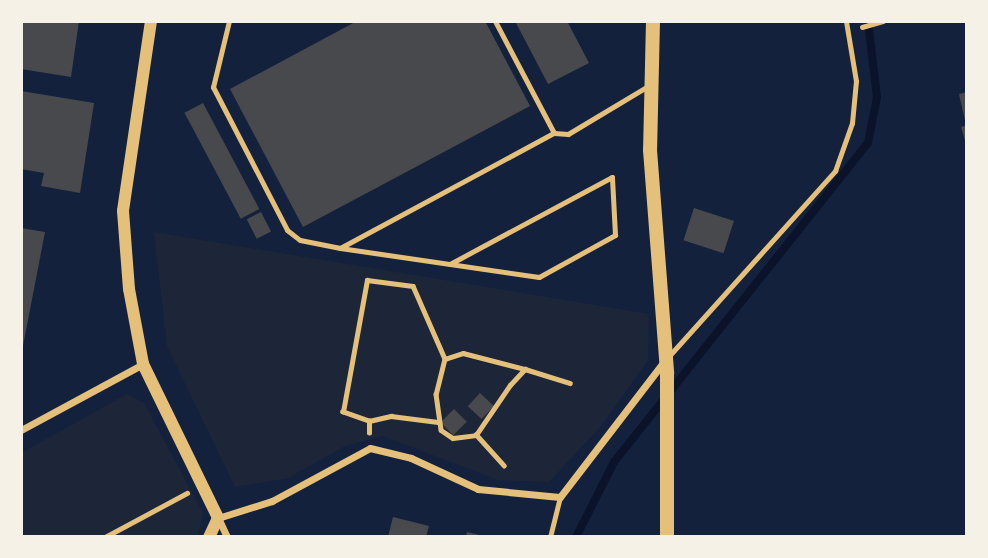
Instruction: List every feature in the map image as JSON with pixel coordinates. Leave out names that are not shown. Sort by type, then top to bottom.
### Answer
[{"type":"main road","points":[[653,21],[650,85],[653,232],[666,366],[667,537]]},
{"type":"street","points":[[151,21],[124,211],[143,363],[200,486],[227,537]]},
{"type":"street","points":[[21,430],[143,363]]},
{"type":"street","points":[[209,537],[218,519],[272,501],[370,448],[411,458],[478,489],[561,497],[666,366]]},
{"type":"lane","points":[[229,21],[213,87],[288,230],[300,240],[340,248],[538,277],[615,235],[612,177],[450,264]]},
{"type":"lane","points":[[495,21],[554,133]]},
{"type":"lane","points":[[666,366],[835,171],[852,123],[856,82],[846,21]]},
{"type":"lane","points":[[340,248],[554,133],[568,134],[650,85]]},
{"type":"lane","points":[[550,537],[561,497]]},
{"type":"path","points":[[852,30],[883,21]]},
{"type":"path","points":[[438,422],[391,416],[369,421],[343,412],[366,280],[413,286],[445,359],[436,394],[438,422],[453,438],[476,435],[525,369]]},
{"type":"path","points":[[445,359],[463,353],[570,383]]},
{"type":"path","points":[[369,421],[370,448]]},
{"type":"path","points":[[476,435],[503,466]]},
{"type":"path","points":[[105,537],[200,486]]},
{"type":"shaded area","points":[[154,232],[649,314],[648,360],[602,425],[549,482],[498,480],[383,436],[345,446],[288,478],[235,487],[167,346]]},
{"type":"shaded area","points":[[127,394],[144,403],[203,513],[198,537],[21,537],[21,453]]},
{"type":"building","points":[[21,21],[79,21],[71,77],[21,69]]},
{"type":"building","points":[[357,21],[485,21],[530,106],[303,227],[230,89]]},
{"type":"building","points":[[515,21],[567,21],[589,63],[548,84]]},
{"type":"building","points":[[21,91],[94,103],[80,193],[41,186],[44,173],[21,169]]},
{"type":"building","points":[[967,92],[967,124],[966,125],[959,94]]},
{"type":"building","points":[[203,103],[259,209],[241,219],[184,113]]},
{"type":"building","points":[[967,125],[967,144],[966,144],[961,127]]},
{"type":"building","points":[[694,208],[734,221],[723,253],[683,240]]},
{"type":"building","points":[[261,212],[271,232],[257,239],[247,219]]},
{"type":"building","points":[[21,228],[45,232],[22,351],[21,351]]},
{"type":"building","points":[[480,393],[494,406],[482,419],[468,406]]},
{"type":"building","points":[[454,409],[467,422],[453,435],[441,422]]},
{"type":"building","points":[[393,517],[429,526],[426,537],[388,537]]},
{"type":"building","points":[[467,532],[484,536],[484,537],[466,537]]},
{"type":"waterway","points":[[576,537],[614,462],[868,143],[877,97],[868,21]]}]
